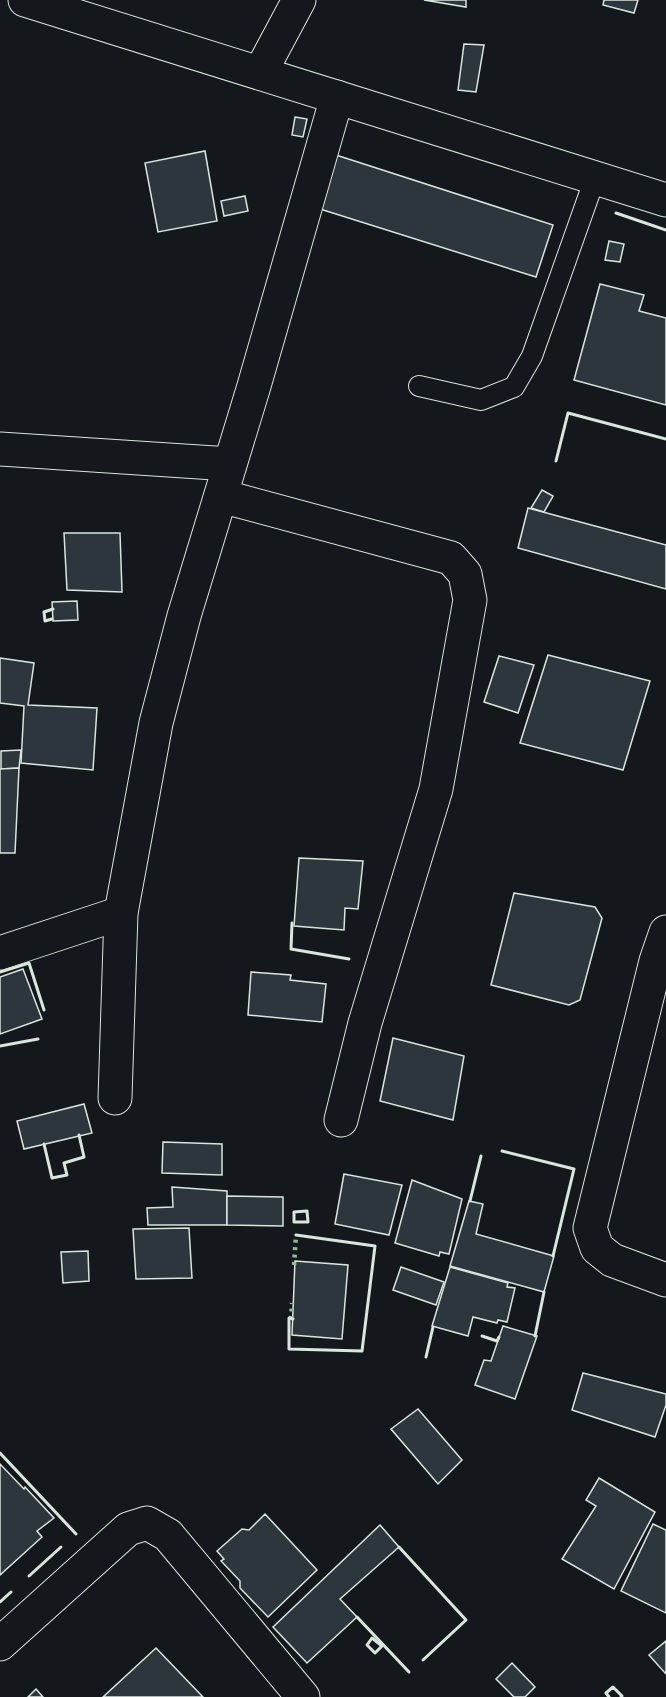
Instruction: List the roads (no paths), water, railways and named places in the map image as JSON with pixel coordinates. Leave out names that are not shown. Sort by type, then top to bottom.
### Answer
[{"type":"street","points":[[26,0],[666,200]]},
{"type":"street","points":[[260,73],[299,0]]},
{"type":"street","points":[[115,1098],[121,913],[156,723],[184,616],[337,98]]},
{"type":"street","points":[[0,448],[230,464]]},
{"type":"street","points":[[220,496],[451,558],[465,574],[470,600],[436,789],[365,1023],[341,1120]]},
{"type":"street","points":[[0,953],[121,913]]},
{"type":"street","points":[[666,932],[656,961],[590,1228],[597,1248],[612,1260],[666,1280]]},
{"type":"street","points":[[0,1644],[128,1529],[147,1523],[168,1535],[303,1697]]},
{"type":"lane","points":[[419,386],[481,400],[514,387],[532,356],[595,178]]}]
